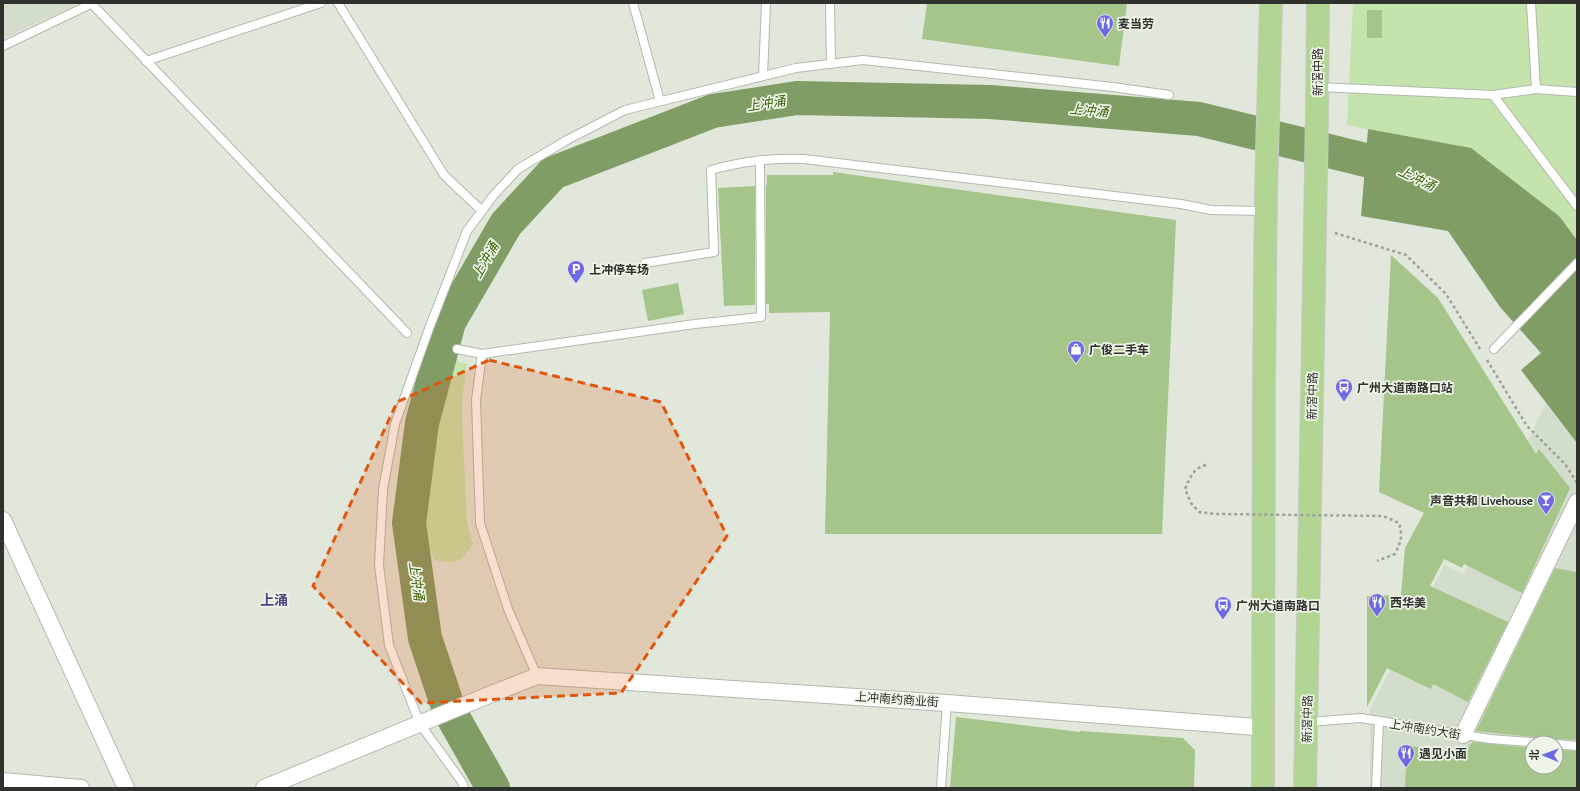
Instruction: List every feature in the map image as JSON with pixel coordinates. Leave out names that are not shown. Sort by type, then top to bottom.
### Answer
[{"type":"highway","points":[[1263,788],[1264,376],[1266,202],[1271,3]]},
{"type":"highway","name":"新滘中路","points":[[1305,788],[1316,197],[1318,3]]},
{"type":"highway","points":[[1248,788],[1264,670]]},
{"type":"highway","points":[[1307,722],[1312,788]]},
{"type":"highway","points":[[1307,722],[1317,788]]},
{"type":"street","points":[[1463,735],[1577,502]]},
{"type":"street","points":[[3,520],[126,788]]},
{"type":"street","points":[[264,788],[537,676]]},
{"type":"street","name":"上冲南约商业街","points":[[537,676],[947,703],[1256,727]]},
{"type":"street","points":[[3,781],[81,788]]},
{"type":"lane","points":[[3,46],[91,3],[407,333]]},
{"type":"lane","points":[[146,61],[321,3]]},
{"type":"lane","points":[[338,3],[444,175],[482,211]]},
{"type":"lane","points":[[633,3],[660,101]]},
{"type":"lane","points":[[763,76],[766,3]]},
{"type":"lane","points":[[830,3],[831,64]]},
{"type":"lane","points":[[1531,3],[1536,89]]},
{"type":"lane","points":[[464,788],[462,782],[420,724],[389,645],[379,565],[383,490],[395,424],[430,326],[467,231],[493,196],[518,169],[567,140],[625,110],[796,68],[863,60],[1113,87],[1168,95]]},
{"type":"lane","points":[[1317,87],[1493,95],[1536,89],[1577,92]]},
{"type":"lane","points":[[1493,95],[1577,206]]},
{"type":"lane","points":[[645,262],[714,252],[711,170],[732,164],[774,158],[804,159],[1173,203],[1211,210],[1266,202]]},
{"type":"lane","points":[[457,349],[482,354],[695,324],[761,317],[760,160]]},
{"type":"lane","points":[[1497,347],[1577,262]]},
{"type":"lane","points":[[482,354],[476,400],[480,523],[508,609],[537,676]]},
{"type":"lane","points":[[941,788],[947,703]]},
{"type":"lane","name":"上冲南约大街","points":[[1307,722],[1361,718],[1490,739],[1524,742]]},
{"type":"lane","points":[[1376,788],[1379,721]]},
{"type":"lane","points":[[1564,745],[1577,746]]},
{"type":"path","points":[[1315,227],[1406,256],[1446,294],[1483,353]]},
{"type":"path","points":[[1487,360],[1527,426],[1565,464],[1576,479],[1577,483]]},
{"type":"path","points":[[1206,465],[1200,466],[1191,475],[1185,489],[1191,503],[1199,512],[1216,514],[1383,516],[1398,523],[1402,534],[1395,554],[1377,561]]},
{"type":"highlighted area","points":[[489,360],[661,402],[727,536],[621,693],[421,703],[313,586],[397,402]]},
{"type":"shaded area","points":[[3,3],[74,3],[76,5],[3,39]]},
{"type":"shaded area","points":[[1353,3],[1577,3],[1577,240],[1559,216],[1388,134],[1347,125]]},
{"type":"shaded area","points":[[448,358],[467,364],[462,398],[462,418],[467,523],[473,544],[465,555],[458,561],[454,562],[435,560],[431,553],[423,524],[434,411]]},
{"type":"shaded area","points":[[1546,403],[1577,443],[1577,788],[1370,788],[1370,709],[1444,565],[1464,574]]},
{"type":"water","points":[[1368,129],[1471,148],[1559,216],[1577,240],[1577,443],[1521,370],[1541,353],[1500,307],[1448,231],[1361,216]]},
{"type":"building","points":[[927,3],[1127,3],[1119,66],[922,39]]},
{"type":"building","points":[[1367,10],[1382,10],[1382,38],[1367,38]]},
{"type":"building","points":[[833,172],[1176,220],[1162,534],[825,534],[830,312],[769,313],[769,304],[766,304],[766,185],[767,175],[833,175]]},
{"type":"building","points":[[755,186],[755,305],[724,306],[718,188]]},
{"type":"building","points":[[1391,255],[1438,298],[1536,454],[1539,449],[1570,488],[1522,593],[1464,564],[1462,568],[1444,559],[1430,586],[1508,622],[1468,702],[1433,684],[1431,689],[1387,668],[1367,707],[1367,596],[1401,595],[1405,548],[1424,513],[1379,492]]},
{"type":"building","points":[[678,283],[684,314],[648,321],[642,290]]},
{"type":"building","points":[[1555,568],[1577,572],[1577,740],[1564,739],[1564,735],[1524,736],[1476,731]]},
{"type":"building","points":[[956,717],[1080,732],[1183,738],[1195,750],[1194,788],[950,788]]},
{"type":"building","points":[[1472,742],[1524,747],[1524,775],[1564,775],[1564,750],[1577,751],[1577,788],[1405,788],[1407,746],[1467,751]]},
{"type":"waterway","name":"上冲涌","points":[[493,788],[449,710],[425,638],[409,523],[422,423],[449,322],[506,224],[553,173],[713,111],[797,98],[990,102],[1199,119],[1402,169],[1411,173]]},
{"type":"place","name":"麦当劳","points":[[1105,38]]},
{"type":"place","name":"上冲停车场","points":[[576,284]]},
{"type":"place","name":"广俊二手车","points":[[1076,364]]},
{"type":"place","name":"广州大道南路口站","points":[[1344,402]]},
{"type":"place","name":"声音共和 Livehouse","points":[[1546,515]]},
{"type":"place","name":"西华美","points":[[1377,617]]},
{"type":"place","name":"广州大道南路口","points":[[1223,620]]},
{"type":"place","name":"遇见小面","points":[[1406,768]]},
{"type":"district","name":"上涌","points":[[274,600]]}]
